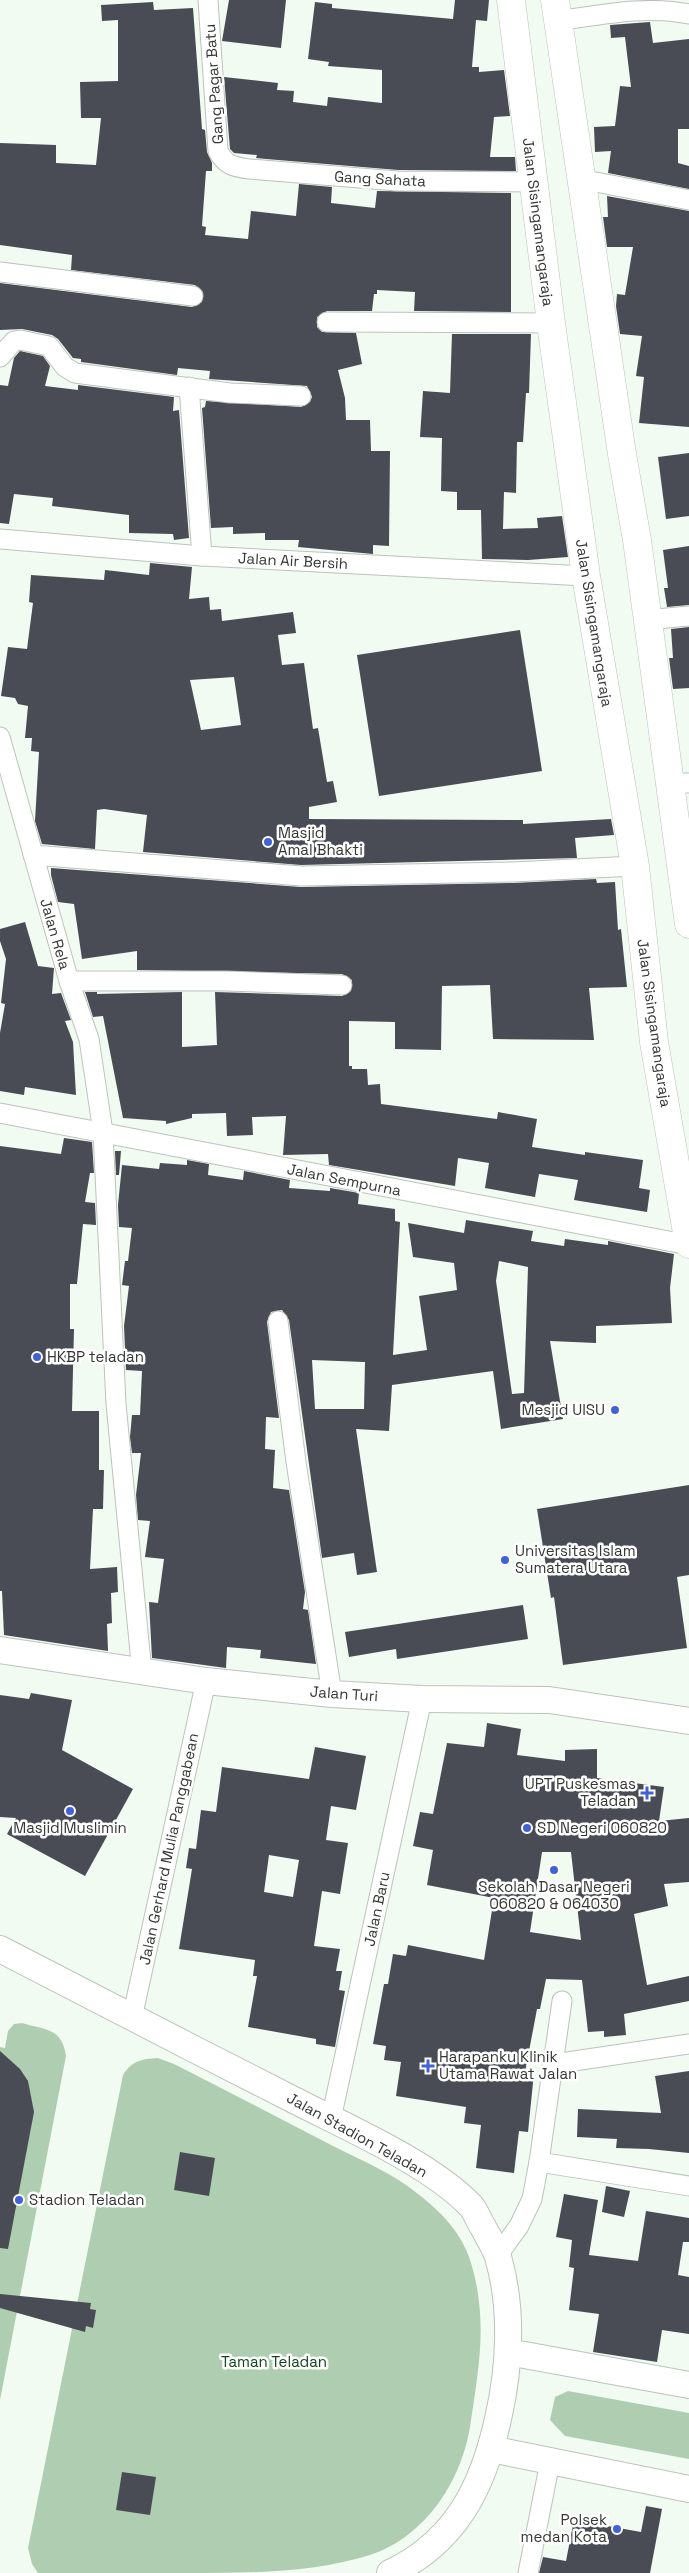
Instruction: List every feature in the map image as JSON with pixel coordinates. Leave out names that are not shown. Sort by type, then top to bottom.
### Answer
[{"type":"main road","name":"Jalan Sisingamangaraja","points":[[511,0],[551,324],[586,576],[634,866],[654,1042],[689,1245]]},
{"type":"main road","points":[[556,10],[580,178],[637,540],[646,620],[679,783],[689,924]]},
{"type":"street","name":"Gang Pagar Batu","points":[[208,0],[218,152],[228,164]]},
{"type":"street","points":[[556,10],[644,10],[689,14]]},
{"type":"street","name":"Gang Sahata","points":[[228,164],[249,169],[397,182],[533,182]]},
{"type":"street","points":[[580,178],[689,200]]},
{"type":"street","points":[[0,272],[193,296]]},
{"type":"street","points":[[328,322],[551,324]]},
{"type":"street","points":[[0,357],[14,342],[20,340],[49,346],[65,367],[75,372],[230,394],[301,396]]},
{"type":"street","points":[[190,387],[202,556]]},
{"type":"street","name":"Jalan Air Bersih","points":[[0,539],[202,556],[586,576]]},
{"type":"street","points":[[646,620],[689,616]]},
{"type":"street","name":"Jalan Rela","points":[[0,737],[19,811],[68,981],[89,1039],[103,1132],[116,1404],[142,1673]]},
{"type":"street","points":[[0,808],[19,811]]},
{"type":"street","points":[[33,856],[301,876],[513,872],[634,866]]},
{"type":"street","points":[[68,981],[226,980],[342,985]]},
{"type":"street","name":"Jalan Sempurna","points":[[0,1113],[689,1245]]},
{"type":"street","points":[[278,1321],[296,1462],[332,1694]]},
{"type":"street","name":"Jalan Turi","points":[[0,1650],[142,1673],[332,1694],[422,1699],[549,1700],[689,1721]]},
{"type":"street","name":"Jalan Gerhard Mulia Panggabean","points":[[132,2018],[206,1681]]},
{"type":"street","name":"Jalan Baru","points":[[331,2119],[422,1699]]},
{"type":"street","name":"Jalan Stadion Teladan","points":[[0,1949],[331,2119],[426,2170],[472,2207],[498,2255],[507,2301],[508,2352],[503,2399],[491,2449],[471,2500],[444,2537],[408,2565],[390,2573]]},
{"type":"street","points":[[498,2255],[519,2226],[532,2199],[540,2162],[562,2001]]},
{"type":"street","points":[[554,2064],[689,2044]]},
{"type":"street","points":[[540,2162],[689,2186]]},
{"type":"street","points":[[508,2352],[689,2385]]},
{"type":"street","points":[[491,2449],[689,2489]]},
{"type":"street","points":[[528,2573],[550,2462]]},
{"type":"green space","name":"Stadion Teladan","points":[[22,2023],[45,2029],[57,2035],[64,2047],[66,2056],[0,2400],[0,2047],[5,2048],[8,2031],[14,2024]]},
{"type":"green space","name":"Taman Teladan","points":[[158,2058],[174,2064],[376,2167],[408,2186],[441,2214],[465,2247],[479,2300],[480,2342],[470,2427],[465,2448],[449,2487],[437,2505],[408,2535],[390,2547],[348,2561],[280,2571],[38,2573],[32,2564],[28,2548],[123,2075],[137,2062]]},
{"type":"green space","points":[[568,2391],[689,2413],[689,2459],[565,2436],[550,2420],[555,2397]]},
{"type":"building","points":[[229,0],[286,0],[281,48],[222,41]]},
{"type":"building","points":[[455,0],[489,0],[487,21],[476,20],[472,67],[479,67],[479,72],[504,70],[510,116],[494,117],[490,157],[515,157],[516,171],[398,170],[256,158],[257,155],[234,153],[230,149],[224,77],[278,83],[277,90],[294,91],[293,102],[327,106],[328,97],[382,103],[382,70],[328,66],[329,62],[308,59],[315,2],[332,4],[332,8],[453,19]]},
{"type":"building","points":[[153,2],[154,10],[193,8],[202,129],[205,130],[207,152],[212,163],[212,171],[206,171],[202,226],[206,227],[205,235],[248,239],[251,211],[296,216],[299,184],[332,187],[331,203],[375,208],[377,191],[511,193],[511,312],[414,311],[415,292],[377,290],[377,294],[374,294],[372,311],[327,311],[317,317],[317,327],[322,332],[356,333],[362,364],[338,370],[345,398],[346,420],[370,420],[371,451],[390,451],[389,546],[373,545],[373,554],[298,547],[299,540],[265,540],[265,533],[233,534],[233,527],[211,528],[202,408],[205,407],[206,401],[301,407],[310,402],[312,397],[307,386],[209,379],[210,371],[178,368],[177,375],[81,362],[81,359],[73,358],[58,339],[52,335],[22,329],[0,330],[0,283],[192,307],[202,302],[203,292],[195,285],[71,270],[72,255],[0,245],[0,143],[56,145],[56,163],[96,165],[101,118],[81,118],[80,82],[118,81],[118,20],[102,21],[101,5]]},
{"type":"building","points":[[650,22],[653,43],[689,39],[689,129],[678,129],[678,163],[689,166],[689,189],[608,173],[611,151],[595,152],[594,127],[615,126],[620,86],[631,87],[625,37],[611,38],[610,25]]},
{"type":"building","points":[[607,196],[689,211],[689,427],[639,423],[644,377],[636,376],[642,336],[620,334],[616,306],[617,294],[625,295],[633,247],[607,247],[603,217],[608,217]]},
{"type":"building","points":[[452,334],[531,334],[529,393],[526,393],[523,442],[517,442],[516,493],[504,492],[503,529],[538,528],[537,518],[562,516],[568,557],[528,560],[482,559],[481,510],[457,510],[457,492],[441,491],[442,438],[420,437],[423,391],[450,393]]},
{"type":"building","points":[[20,351],[43,356],[50,366],[45,386],[78,390],[78,385],[174,397],[173,411],[179,410],[189,538],[174,540],[173,534],[129,533],[129,515],[52,506],[53,498],[14,494],[9,524],[0,523],[0,385],[8,386],[14,358]]},
{"type":"building","points":[[689,453],[689,516],[666,519],[658,457]]},
{"type":"building","points":[[689,546],[689,605],[667,607],[664,588],[668,588],[663,550]]},
{"type":"building","points":[[150,563],[192,567],[189,599],[209,597],[210,610],[221,609],[222,621],[293,612],[296,633],[278,635],[282,665],[304,663],[313,729],[318,728],[327,782],[333,781],[337,802],[309,807],[309,819],[523,820],[523,824],[611,819],[614,835],[575,838],[577,858],[301,865],[143,852],[147,815],[104,809],[97,810],[95,849],[42,844],[35,821],[39,752],[31,751],[32,738],[25,738],[28,706],[18,704],[15,698],[1,696],[8,647],[27,649],[33,603],[29,602],[31,575],[104,580],[105,570],[149,575]],"holes":[[[234,677],[241,725],[201,730],[190,680]]]},
{"type":"building","points":[[689,627],[689,688],[673,689],[669,658],[673,658],[671,629]]},
{"type":"building","points":[[520,630],[542,771],[379,796],[357,655]]},
{"type":"building","points":[[51,868],[301,887],[513,883],[596,879],[597,883],[615,882],[618,930],[621,929],[627,987],[589,988],[594,1040],[493,1039],[490,985],[442,986],[441,1050],[395,1049],[395,1022],[349,1021],[349,1066],[352,1066],[352,1069],[367,1069],[368,1085],[380,1084],[381,1104],[497,1119],[498,1112],[537,1119],[532,1147],[585,1155],[585,1152],[643,1160],[639,1188],[650,1190],[647,1212],[574,1200],[578,1180],[539,1174],[535,1197],[485,1188],[489,1163],[458,1158],[455,1186],[329,1165],[328,1154],[283,1155],[286,1116],[252,1117],[253,1135],[227,1136],[226,1113],[192,1114],[192,1118],[166,1124],[166,1121],[123,1118],[103,1016],[93,1017],[85,992],[97,992],[97,994],[182,992],[182,1047],[217,1045],[215,992],[342,996],[351,991],[352,980],[342,974],[137,970],[137,951],[82,959],[74,904],[58,902]]},
{"type":"building","points":[[25,922],[38,966],[54,968],[52,994],[61,993],[71,1020],[65,1021],[73,1042],[76,1095],[25,1087],[24,1095],[0,1091],[0,1033],[5,1004],[1,1003],[6,959],[0,941],[0,929]]},
{"type":"building","points":[[64,1138],[92,1142],[94,1173],[90,1173],[85,1202],[95,1203],[96,1225],[83,1224],[77,1284],[70,1284],[70,1329],[74,1329],[72,1411],[99,1411],[99,1470],[104,1470],[103,1509],[93,1509],[90,1569],[117,1567],[118,1592],[111,1593],[112,1623],[107,1624],[108,1651],[4,1635],[2,1591],[0,1591],[0,1146],[61,1154]]},
{"type":"building","points":[[115,1151],[121,1151],[119,1175],[116,1175]]},
{"type":"building","points":[[187,1160],[209,1164],[208,1175],[243,1180],[244,1171],[290,1180],[289,1188],[330,1191],[330,1188],[359,1193],[358,1204],[395,1209],[395,1221],[400,1222],[393,1355],[427,1350],[419,1296],[457,1290],[454,1263],[413,1257],[408,1223],[464,1233],[466,1220],[533,1231],[531,1241],[564,1246],[565,1239],[608,1245],[608,1241],[674,1254],[670,1288],[672,1323],[596,1326],[596,1343],[550,1341],[563,1419],[501,1429],[493,1371],[392,1385],[389,1431],[356,1429],[377,1572],[357,1575],[354,1553],[322,1558],[289,1320],[282,1310],[271,1312],[267,1322],[279,1418],[266,1417],[265,1449],[275,1450],[273,1488],[289,1490],[305,1592],[303,1609],[308,1610],[316,1664],[260,1658],[261,1650],[227,1647],[226,1668],[152,1658],[149,1602],[158,1603],[164,1559],[145,1557],[150,1521],[138,1520],[136,1495],[141,1453],[132,1453],[130,1437],[132,1415],[140,1415],[142,1371],[126,1370],[124,1326],[129,1286],[122,1285],[125,1261],[128,1261],[132,1228],[119,1227],[118,1205],[122,1165],[159,1169],[160,1163],[187,1165]],"holes":[[[499,1261],[528,1267],[524,1393],[512,1394],[496,1281]],[[312,1360],[365,1362],[364,1409],[315,1409]]]},
{"type":"building","points":[[689,1485],[689,1575],[677,1577],[687,1648],[563,1665],[554,1597],[551,1598],[537,1509]]},
{"type":"building","name":"Universitas Islam Sumatera Utara","points":[[523,1605],[528,1639],[397,1659],[396,1649],[349,1657],[345,1632]]},
{"type":"building","name":"Masjid Muslimin","points":[[31,1693],[72,1700],[62,1750],[133,1789],[85,1876],[7,1834],[16,1818],[0,1817],[0,1695],[29,1699]]},
{"type":"building","points":[[487,1723],[521,1729],[517,1755],[565,1761],[565,1750],[597,1749],[597,1778],[664,1787],[659,1821],[689,1818],[689,1882],[664,1884],[668,1906],[634,1914],[647,1985],[689,1976],[689,2001],[624,2014],[626,2035],[604,2037],[604,2031],[588,2032],[582,1980],[546,1979],[540,2009],[537,2009],[525,2072],[534,2073],[528,2132],[519,2131],[514,2173],[476,2168],[481,2125],[464,2123],[466,2107],[396,2096],[401,2062],[384,2060],[386,2046],[373,2044],[384,1984],[388,1984],[393,1954],[406,1956],[408,1945],[484,1960],[494,1898],[427,1885],[433,1850],[413,1846],[420,1812],[433,1814],[447,1743],[484,1747]],"holes":[[[542,1852],[571,1852],[581,1940],[530,1932]]]},
{"type":"building","points":[[315,1747],[366,1756],[356,1810],[331,1806],[326,1840],[348,1843],[340,1894],[322,1891],[314,1946],[340,1949],[336,1971],[342,1971],[339,1990],[345,1991],[335,2047],[316,2044],[316,2039],[248,2027],[257,1976],[253,1976],[255,1960],[179,1949],[192,1869],[186,1868],[189,1848],[196,1849],[201,1810],[216,1812],[222,1767],[309,1779]],"holes":[[[269,1855],[299,1860],[293,1897],[264,1892]]]},
{"type":"building","points":[[0,2051],[20,2069],[28,2081],[34,2112],[8,2249],[0,2248]]},
{"type":"building","points":[[689,2071],[689,2153],[616,2148],[617,2139],[577,2137],[578,2109],[661,2113],[655,2076]]},
{"type":"building","points":[[180,2152],[215,2158],[209,2196],[174,2190]]},
{"type":"building","points":[[606,2186],[630,2191],[624,2217],[602,2212]]},
{"type":"building","points":[[564,2194],[598,2200],[589,2255],[638,2261],[646,2211],[689,2218],[689,2242],[683,2242],[678,2275],[689,2277],[689,2334],[662,2330],[657,2362],[593,2352],[599,2314],[569,2310],[574,2268],[569,2267],[572,2240],[556,2237]]},
{"type":"building","points":[[0,2294],[91,2303],[90,2309],[96,2310],[93,2328],[86,2326],[85,2332],[0,2308]]},
{"type":"building","points":[[122,2472],[156,2477],[150,2515],[116,2510]]},
{"type":"building","points":[[646,2506],[662,2509],[650,2573],[539,2573],[543,2557],[566,2561],[574,2520],[641,2532]]},
{"type":"place","name":"Masjid Amal Bhakti","points":[[268,842]]},
{"type":"place","name":"HKBP teladan","points":[[37,1357]]},
{"type":"place","name":"Mesjid UISU","points":[[615,1410]]},
{"type":"place","name":"Universitas Islam Sumatera Utara","points":[[505,1560]]},
{"type":"place","name":"UPT Puskesmas Teladan","points":[[647,1793]]},
{"type":"place","name":"Masjid Muslimin","points":[[70,1811]]},
{"type":"place","name":"SD Negeri 060820","points":[[527,1828]]},
{"type":"place","name":"Sekolah Dasar Negeri 060820 & 064030","points":[[554,1870]]},
{"type":"place","name":"Harapanku Klinik Utama Rawat Jalan","points":[[428,2066]]},
{"type":"place","name":"Stadion Teladan","points":[[19,2200]]},
{"type":"place","name":"Polsek medan Kota","points":[[617,2529]]}]
